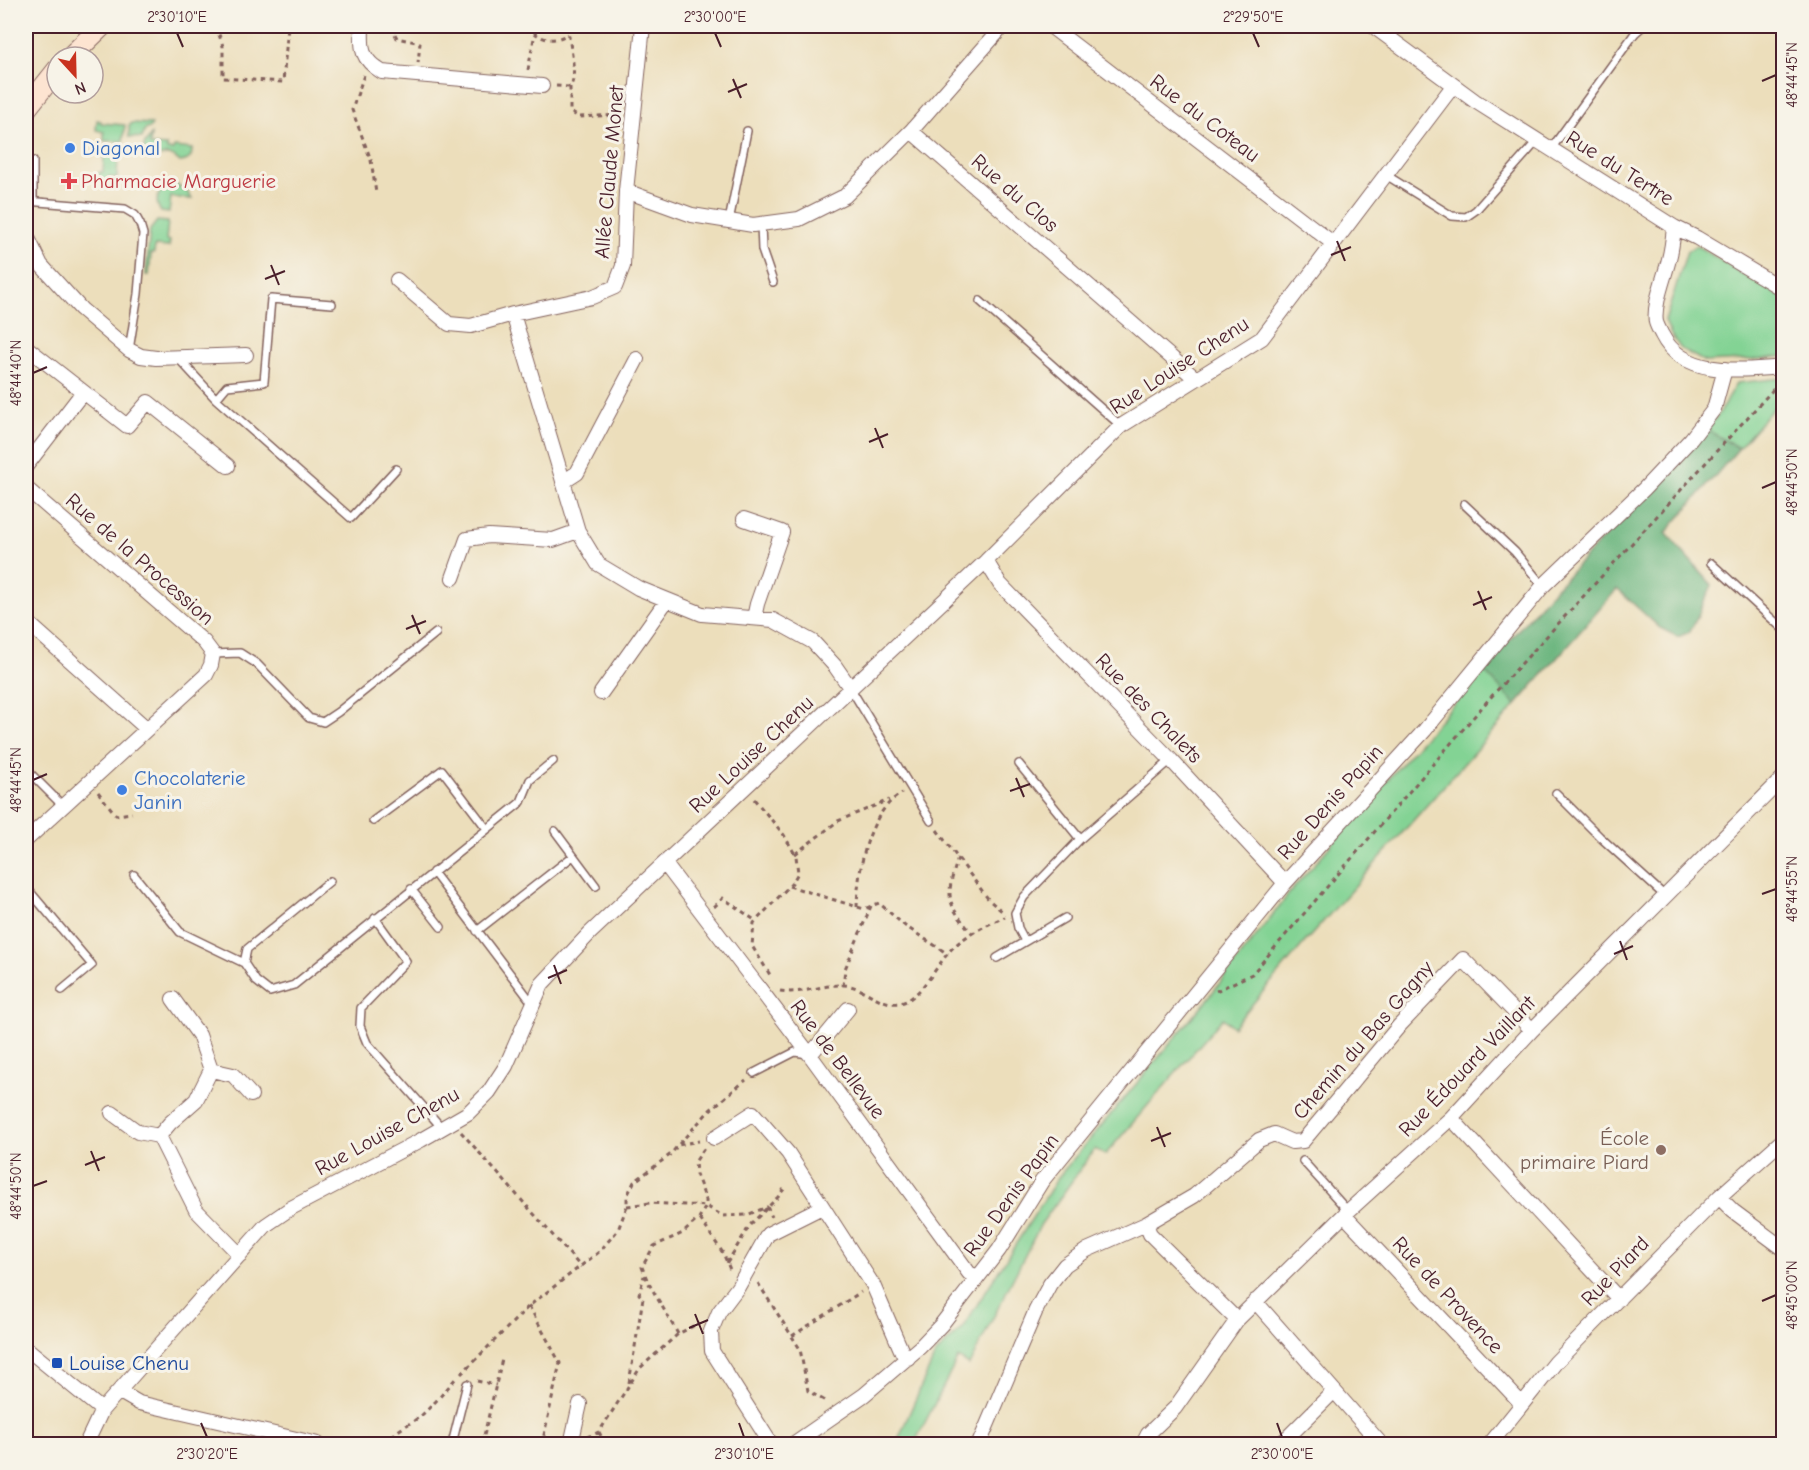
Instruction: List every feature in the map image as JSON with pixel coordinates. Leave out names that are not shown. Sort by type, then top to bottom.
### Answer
[{"type":"main road","points":[[82,45],[102,26]]},
{"type":"main road","points":[[26,109],[45,85]]},
{"type":"street","points":[[362,26],[363,56],[373,67],[382,72],[542,86]]},
{"type":"street","name":"Allée Claude Monet","points":[[397,280],[449,324],[471,326],[513,314],[592,297],[615,286],[623,266],[626,191],[643,26]]},
{"type":"street","points":[[626,191],[692,215],[753,225],[799,219],[845,196],[911,131],[1003,26]]},
{"type":"street","name":"Rue du Coteau","points":[[1050,26],[1334,244]]},
{"type":"street","name":"Rue du Tertre","points":[[1373,26],[1453,86],[1674,227],[1670,255],[1658,300],[1656,322],[1664,339],[1675,353],[1701,365],[1725,369],[1783,367]]},
{"type":"street","name":"Rue Louise Chenu","points":[[86,1444],[102,1410],[266,1225],[291,1208],[468,1113],[489,1092],[506,1066],[542,984],[590,933],[986,561],[1121,426],[1262,338],[1453,86]]},
{"type":"street","name":"Rue du Clos","points":[[911,131],[1196,379]]},
{"type":"street","points":[[1674,227],[1784,290]]},
{"type":"street","points":[[26,234],[41,265],[81,309],[129,350],[141,356],[246,355]]},
{"type":"street","points":[[513,314],[578,531],[598,564],[638,588],[702,614],[773,620],[813,642],[835,666],[851,689]]},
{"type":"street","points":[[26,347],[127,426],[148,402],[228,466]]},
{"type":"street","points":[[563,482],[577,473],[637,359]]},
{"type":"street","name":"Rue Denis Papin","points":[[793,1444],[864,1395],[908,1358],[941,1325],[999,1250],[1042,1181],[1285,883],[1425,730],[1543,586],[1644,489],[1691,439],[1714,409],[1725,369]]},
{"type":"street","points":[[26,466],[83,392]]},
{"type":"street","name":"Rue de la Procession","points":[[26,488],[204,642],[213,654],[206,675],[26,840]]},
{"type":"street","points":[[744,519],[782,532],[754,618]]},
{"type":"street","points":[[453,578],[467,539],[489,536],[553,540],[578,531]]},
{"type":"street","name":"Rue des Chalets","points":[[986,561],[1000,584],[1171,760],[1285,883]]},
{"type":"street","points":[[601,693],[667,600]]},
{"type":"street","points":[[26,621],[146,728]]},
{"type":"street","name":"Rue Édouard Vaillant","points":[[1143,1444],[1148,1434],[1175,1408],[1237,1320],[1255,1301],[1346,1213],[1451,1118],[1532,1030],[1784,777]]},
{"type":"street","name":"Rue de Bellevue","points":[[665,864],[810,1055],[969,1273],[978,1277]]},
{"type":"street","name":"Chemin du Bas Gagny","points":[[980,1444],[1036,1310],[1050,1284],[1065,1265],[1088,1250],[1146,1224],[1194,1196],[1259,1140],[1274,1134],[1292,1142],[1303,1141],[1400,1025],[1462,959],[1532,1030]]},
{"type":"street","points":[[159,1136],[196,1100],[211,1071],[199,1035],[173,999]]},
{"type":"street","points":[[810,1055],[848,1009]]},
{"type":"street","points":[[211,1071],[233,1075],[251,1095]]},
{"type":"street","points":[[112,1113],[138,1132],[159,1136]]},
{"type":"street","points":[[714,1138],[753,1113],[788,1153],[873,1285],[902,1352],[908,1358]]},
{"type":"street","points":[[1451,1118],[1619,1299]]},
{"type":"street","points":[[159,1136],[196,1209],[240,1255]]},
{"type":"street","name":"Rue Piard","points":[[1490,1444],[1556,1362],[1719,1197],[1784,1139]]},
{"type":"street","points":[[1719,1197],[1733,1211],[1784,1249]]},
{"type":"street","points":[[771,1444],[712,1352],[711,1331],[719,1312],[738,1287],[768,1234],[822,1207]]},
{"type":"street","name":"Rue de Provence","points":[[1346,1213],[1522,1404]]},
{"type":"street","points":[[1146,1224],[1150,1234],[1237,1320]]},
{"type":"street","points":[[1255,1301],[1381,1444]]},
{"type":"street","points":[[26,1348],[102,1410]]},
{"type":"street","points":[[1281,1444],[1334,1391]]},
{"type":"street","points":[[120,1392],[139,1403],[318,1444]]},
{"type":"street","points":[[572,1442],[580,1404]]},
{"type":"lane","points":[[1551,149],[1635,33],[1643,26]]},
{"type":"lane","points":[[729,221],[747,131]]},
{"type":"lane","points":[[1386,175],[1452,216],[1466,217],[1476,210],[1537,141]]},
{"type":"lane","points":[[33,161],[29,201],[125,209],[135,215],[141,224],[143,234],[140,278],[129,350]]},
{"type":"lane","points":[[761,224],[762,250],[773,282]]},
{"type":"lane","points":[[216,399],[227,386],[264,382],[271,298],[333,304]]},
{"type":"lane","points":[[980,301],[1121,426]]},
{"type":"lane","points":[[177,357],[216,399],[351,518],[396,469]]},
{"type":"lane","points":[[1464,504],[1515,552],[1543,586]]},
{"type":"lane","points":[[1710,563],[1784,630]]},
{"type":"lane","points":[[213,654],[240,653],[257,664],[309,718],[323,722],[436,633]]},
{"type":"lane","points":[[851,689],[931,821]]},
{"type":"lane","points":[[1025,941],[1018,928],[1015,913],[1024,897],[1080,839],[1171,760]]},
{"type":"lane","points":[[134,875],[180,932],[244,963],[255,981],[270,992],[294,985],[521,802],[530,780],[554,761]]},
{"type":"lane","points":[[1019,764],[1080,839]]},
{"type":"lane","points":[[26,769],[63,806]]},
{"type":"lane","points":[[373,821],[442,770],[487,829]]},
{"type":"lane","points":[[1556,794],[1665,896]]},
{"type":"lane","points":[[555,831],[596,886]]},
{"type":"lane","points":[[477,931],[573,856]]},
{"type":"lane","points":[[433,872],[533,1004]]},
{"type":"lane","points":[[244,963],[247,949],[330,881]]},
{"type":"lane","points":[[26,886],[92,965],[62,990]]},
{"type":"lane","points":[[411,889],[441,927]]},
{"type":"lane","points":[[375,918],[406,962],[361,1008],[360,1026],[367,1043],[447,1125]]},
{"type":"lane","points":[[997,958],[1065,918]]},
{"type":"lane","points":[[754,1073],[795,1052],[810,1055]]},
{"type":"lane","points":[[1303,1161],[1346,1213]]},
{"type":"lane","points":[[453,1444],[467,1384]]},
{"type":"path","points":[[216,26],[223,46],[223,78],[284,82],[288,26]]},
{"type":"path","points":[[391,26],[397,38],[420,42],[417,75]]},
{"type":"path","points":[[528,26],[538,37],[563,38],[568,34]]},
{"type":"path","points":[[568,26],[573,60],[570,112],[579,117],[634,115]]},
{"type":"path","points":[[525,84],[535,33]]},
{"type":"path","points":[[373,67],[363,77],[352,110],[371,160],[376,193]]},
{"type":"path","points":[[542,86],[570,87]]},
{"type":"path","points":[[1201,987],[1205,992],[1214,992],[1252,974],[1490,698],[1782,380],[1783,367]]},
{"type":"path","points":[[88,782],[116,815],[132,813]]},
{"type":"path","points":[[744,788],[784,835],[795,854],[798,873],[756,921],[752,946],[781,992],[843,986],[864,992],[887,1003],[903,1003],[912,997],[955,945],[984,926],[1008,916],[989,900],[931,821]]},
{"type":"path","points":[[795,854],[838,821],[891,800],[911,788]]},
{"type":"path","points":[[856,907],[857,885],[864,850],[880,815],[891,800]]},
{"type":"path","points":[[958,858],[949,895],[956,915],[972,933]]},
{"type":"path","points":[[789,886],[864,909],[879,903],[904,926],[948,954]]},
{"type":"path","points":[[704,916],[723,898],[756,921]]},
{"type":"path","points":[[843,986],[845,969],[871,906]]},
{"type":"path","points":[[387,1444],[400,1429],[426,1412],[529,1306],[599,1252],[618,1230],[627,1206],[627,1196],[634,1182],[671,1154],[710,1110],[754,1073]]},
{"type":"path","points":[[447,1125],[581,1267]]},
{"type":"path","points":[[678,1145],[714,1138]]},
{"type":"path","points":[[678,1334],[642,1267],[654,1246],[683,1233],[699,1218],[706,1206],[694,1162],[714,1138]]},
{"type":"path","points":[[727,1263],[750,1225],[784,1189]]},
{"type":"path","points":[[627,1206],[650,1203],[706,1206],[723,1216],[747,1215],[767,1207]]},
{"type":"path","points":[[767,1207],[778,1229]]},
{"type":"path","points":[[699,1218],[727,1263],[738,1287]]},
{"type":"path","points":[[749,1268],[800,1349],[808,1391],[842,1410]]},
{"type":"path","points":[[629,1384],[643,1298],[639,1293],[645,1274]]},
{"type":"path","points":[[792,1336],[873,1285]]},
{"type":"path","points":[[529,1306],[560,1364],[542,1444]]},
{"type":"path","points":[[572,1442],[599,1432],[640,1368],[678,1334],[719,1312]]},
{"type":"path","points":[[482,1444],[501,1359]]},
{"type":"path","points":[[599,1432],[605,1444]]},
{"type":"green space","points":[[97,120],[101,123],[125,125],[123,141],[104,141],[104,132],[96,130]]},
{"type":"green space","points":[[132,123],[152,124],[145,130],[142,138],[129,137],[129,126]]},
{"type":"green space","points":[[151,135],[150,145],[167,146],[167,150],[173,150],[174,147],[192,149],[191,157],[180,162],[168,155],[149,159],[145,156],[144,145]]},
{"type":"green space","points":[[102,148],[112,148],[112,158],[118,159],[117,178],[109,177],[109,186],[98,185],[99,172],[103,172]]},
{"type":"green space","points":[[175,184],[186,190],[192,199],[171,197],[169,213],[161,212],[157,202],[159,194],[165,188]]},
{"type":"green space","points":[[157,221],[168,222],[166,240],[170,241],[169,247],[155,246],[154,253],[151,254],[149,275],[146,275],[150,230]]},
{"type":"green space","points":[[1697,246],[1783,298],[1783,356],[1705,362],[1681,349],[1665,321],[1687,251]]},
{"type":"green space","points":[[1783,378],[1783,397],[1233,1027],[1223,1018],[1105,1155],[1095,1149],[1041,1224],[969,1365],[958,1358],[914,1444],[896,1444],[935,1355],[963,1327],[1059,1176],[1205,1002],[1291,891],[1550,594],[1707,430],[1725,405],[1736,383]]},
{"type":"green space","points":[[1707,430],[1739,448],[1666,533],[1712,585],[1690,632],[1678,637],[1660,628],[1617,589],[1516,705],[1483,670],[1550,594]]},
{"type":"place","name":"Diagonal","points":[[70,148]]},
{"type":"place","name":"Pharmacie Marguerie","points":[[69,181]]},
{"type":"place","name":"Chocolaterie Janin","points":[[122,790]]},
{"type":"place","name":"École primaire Piard","points":[[1661,1150]]},
{"type":"place","name":"Louise Chenu","points":[[57,1363]]}]
